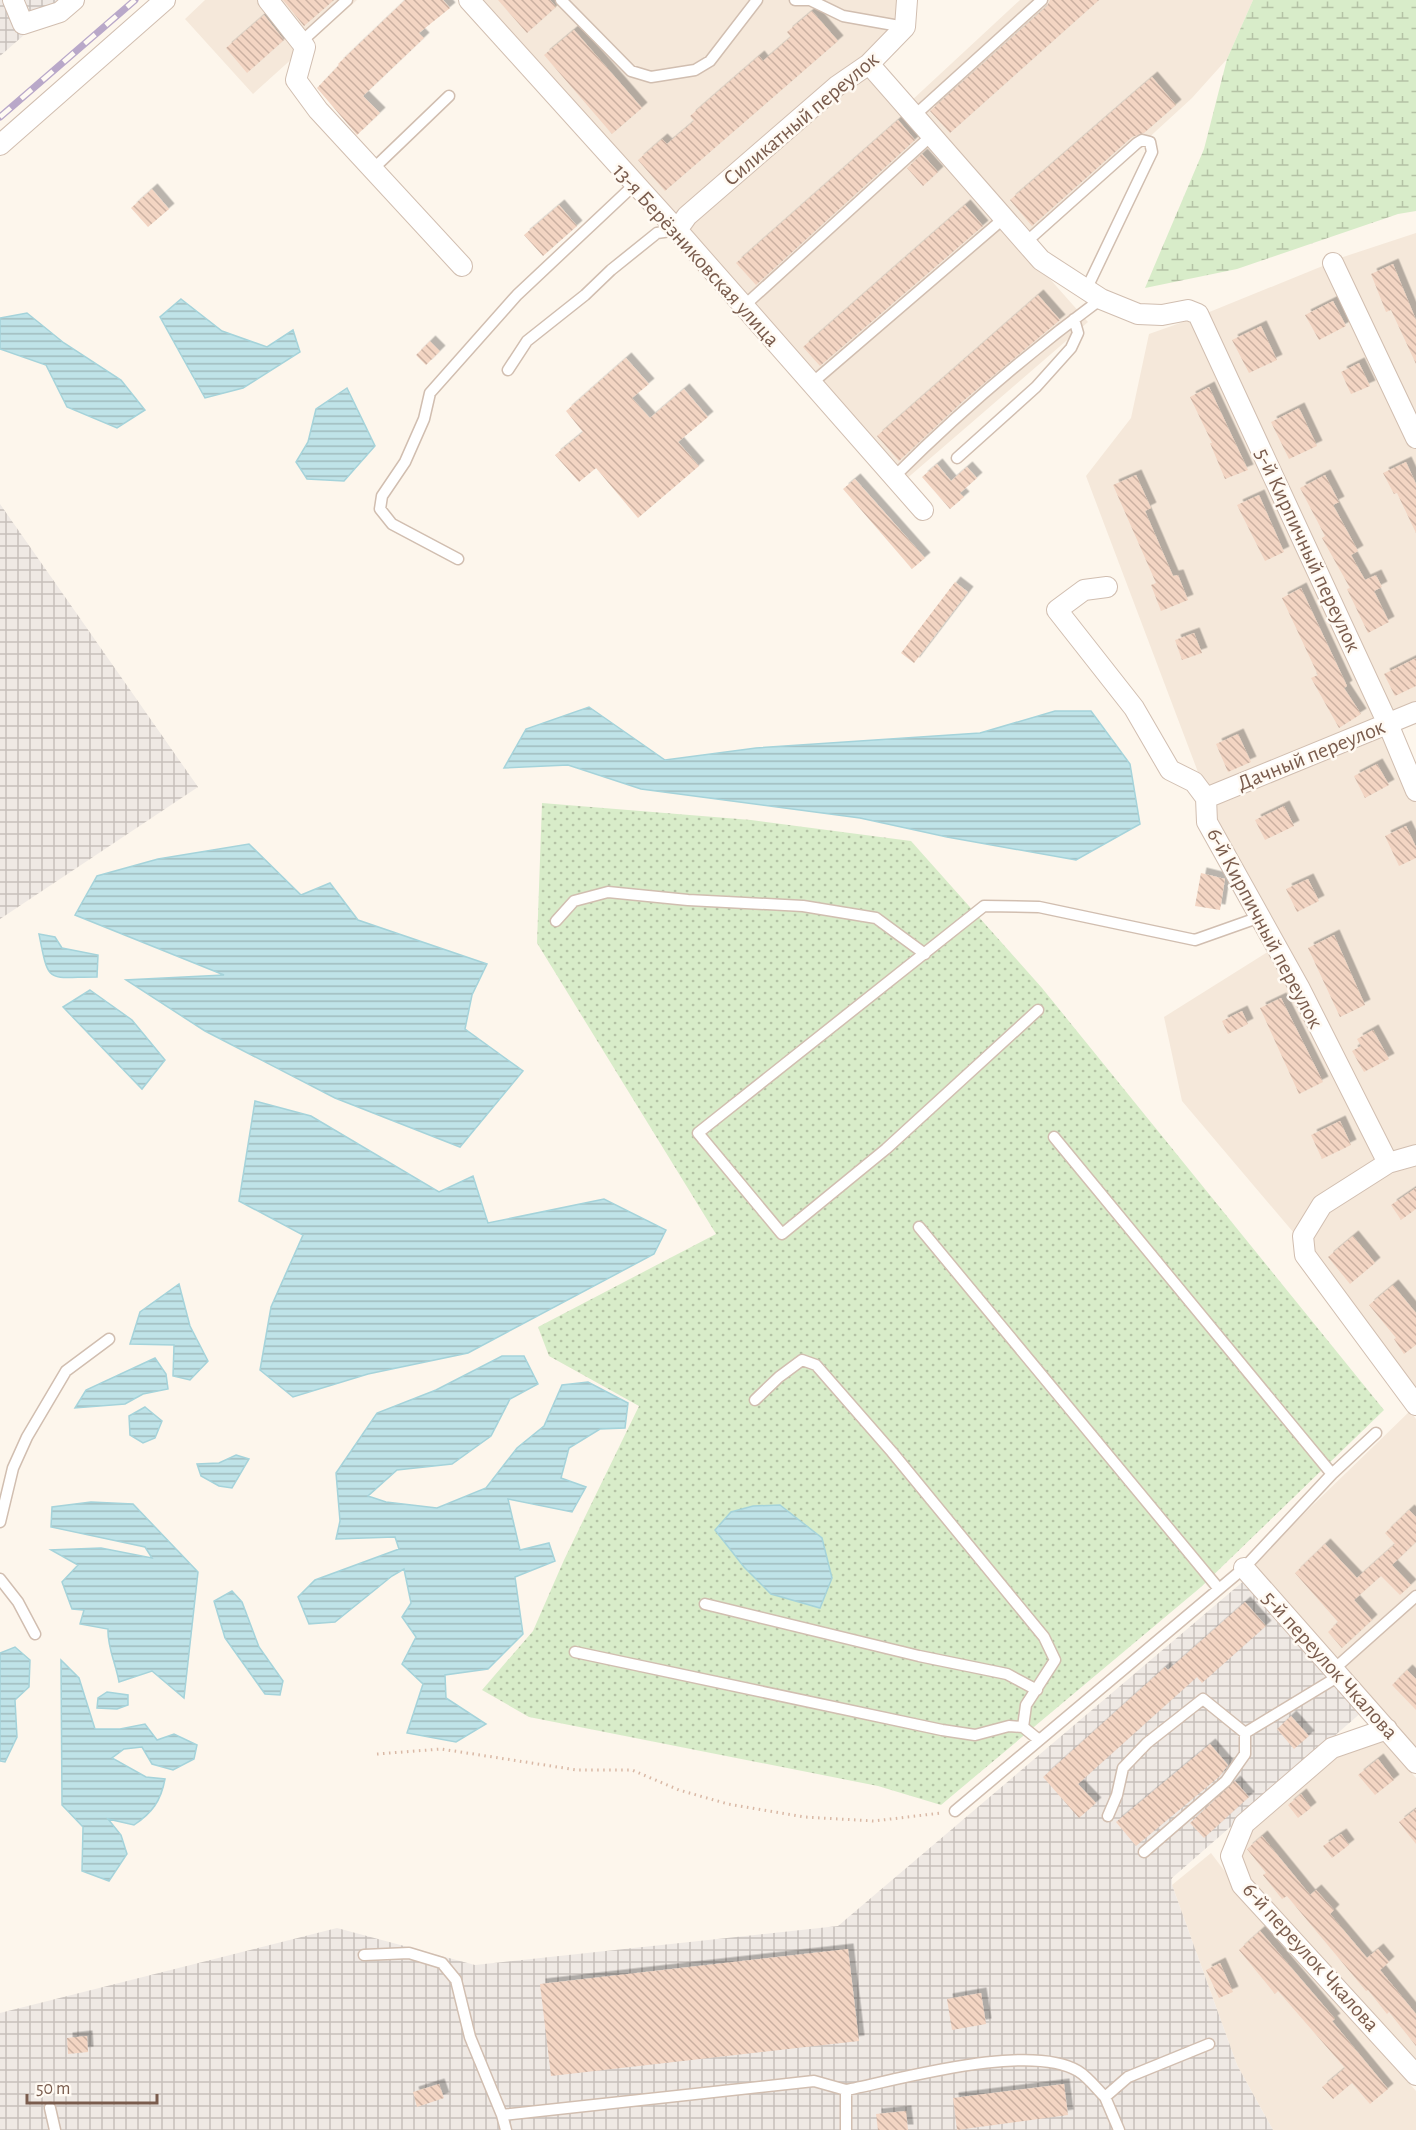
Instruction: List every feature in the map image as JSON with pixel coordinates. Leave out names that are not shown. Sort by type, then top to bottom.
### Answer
[{"type":"street","points":[[13,0],[23,24],[60,12],[74,0]]},
{"type":"street","points":[[0,145],[165,0]]},
{"type":"street","points":[[268,0],[305,47],[296,80],[318,110],[462,266]]},
{"type":"street","name":"13-я Берёзниковская улица","points":[[469,0],[677,230],[923,510]]},
{"type":"street","points":[[905,27],[907,0]]},
{"type":"street","name":"Силикатный переулок","points":[[677,230],[687,216],[837,86],[869,64],[905,27]]},
{"type":"street","points":[[869,64],[1041,260],[1093,294]]},
{"type":"street","points":[[1333,263],[1416,438]]},
{"type":"street","name":"5-й Кирпичный переулок","points":[[1093,294],[1138,314],[1162,315],[1188,310],[1200,317],[1388,724],[1416,791]]},
{"type":"street","name":"6-й Кирпичный переулок","points":[[1107,587],[1084,590],[1057,610],[1134,708],[1170,770],[1194,782],[1206,798],[1207,822],[1260,917],[1388,1163]]},
{"type":"street","name":"Дачный переулок","points":[[1206,798],[1416,712]]},
{"type":"street","points":[[1416,1155],[1388,1163],[1322,1206],[1303,1236],[1305,1255],[1416,1405]]},
{"type":"street","name":"5-й переулок Чкалова","points":[[1244,1568],[1416,1763]]},
{"type":"street","name":"6-й переулок Чкалова","points":[[1388,1730],[1332,1748],[1244,1824],[1231,1856],[1242,1886],[1416,2075]]},
{"type":"lane","points":[[301,42],[347,0]]},
{"type":"lane","points":[[561,0],[632,71],[651,78],[694,70],[710,61],[757,0]]},
{"type":"lane","points":[[795,0],[810,0],[843,16],[905,27]]},
{"type":"lane","points":[[914,116],[1042,0]]},
{"type":"lane","points":[[373,169],[449,96]]},
{"type":"lane","points":[[744,306],[931,136]]},
{"type":"lane","points":[[894,477],[922,449],[1074,319],[1093,294],[1152,152],[1150,142],[1142,140],[1137,143],[1025,243]]},
{"type":"lane","points":[[459,559],[392,524],[380,509],[382,496],[405,462],[424,419],[430,393],[471,343],[517,295],[634,185]]},
{"type":"lane","points":[[812,383],[1003,219]]},
{"type":"lane","points":[[508,370],[527,341],[585,294],[610,270],[657,233],[677,230]]},
{"type":"lane","points":[[957,458],[1036,387],[1071,348],[1078,333],[1074,319]]},
{"type":"lane","points":[[556,921],[574,901],[608,892],[688,900],[803,906],[876,918],[925,954]]},
{"type":"lane","points":[[1038,1010],[886,1149],[782,1234],[698,1133],[984,906],[1039,907],[1195,940],[1260,917]]},
{"type":"lane","points":[[1054,1137],[1332,1474]]},
{"type":"lane","points":[[919,1227],[1219,1589]]},
{"type":"lane","points":[[0,1522],[14,1468],[27,1437],[66,1371],[109,1339]]},
{"type":"lane","points":[[755,1400],[779,1377],[802,1360],[816,1365],[892,1452],[1044,1637],[1055,1660],[1026,1705],[1023,1727]]},
{"type":"lane","points":[[955,1811],[1244,1568],[1332,1474],[1376,1433]]},
{"type":"lane","points":[[0,1579],[18,1602],[35,1634]]},
{"type":"lane","points":[[1245,1733],[1336,1673],[1416,1596]]},
{"type":"lane","points":[[705,1604],[920,1656],[1007,1674],[1037,1690]]},
{"type":"lane","points":[[574,1652],[942,1730],[975,1735],[1009,1726],[1023,1727],[1040,1740]]},
{"type":"lane","points":[[1108,1816],[1117,1795],[1123,1768],[1147,1743],[1203,1699],[1245,1733]]},
{"type":"lane","points":[[1144,1852],[1226,1781],[1245,1754],[1245,1733]]},
{"type":"lane","points":[[364,1955],[409,1953],[442,1963],[456,1980],[470,2037],[506,2130]]},
{"type":"lane","points":[[1105,2097],[1128,2078],[1209,2044]]},
{"type":"lane","points":[[502,2115],[814,2081],[846,2090],[984,2062],[1041,2060],[1078,2071],[1105,2097],[1119,2130]]},
{"type":"lane","points":[[846,2090],[846,2130]]},
{"type":"lane","points":[[50,2108],[55,2130]]},
{"type":"path","points":[[377,1754],[441,1749],[577,1770],[632,1770],[679,1790],[728,1804],[804,1817],[874,1821],[955,1811]]},
{"type":"shaded area","points":[[0,0],[64,0],[0,56]]},
{"type":"shaded area","points":[[205,0],[357,0],[253,94],[185,19]]},
{"type":"shaded area","points":[[480,0],[905,0],[903,26],[676,220]]},
{"type":"shaded area","points":[[1020,0],[1253,0],[1227,59],[1192,98],[1033,244],[910,102]]},
{"type":"shaded area","points":[[867,72],[1088,322],[904,481],[685,228]]},
{"type":"shaded area","points":[[1416,233],[1416,433],[1334,260]]},
{"type":"shaded area","points":[[1330,263],[1416,443],[1416,709],[1390,721],[1202,315]]},
{"type":"shaded area","points":[[1197,317],[1385,723],[1207,796],[1086,476],[1131,418],[1149,334]]},
{"type":"shaded area","points":[[0,504],[198,787],[0,919]]},
{"type":"shaded area","points":[[1387,728],[1416,798],[1416,1152],[1389,1160],[1209,822],[1208,799]]},
{"type":"shaded area","points":[[1274,948],[1385,1162],[1299,1239],[1182,1101],[1164,1017]]},
{"type":"shaded area","points":[[1416,1158],[1416,1401],[1308,1254],[1305,1235],[1324,1207]]},
{"type":"shaded area","points":[[1410,1411],[1416,1419],[1416,1754],[1251,1565]]},
{"type":"shaded area","points":[[1246,1579],[1363,1711],[1172,1878],[1172,1885],[1237,2065],[1273,2130],[0,2130],[0,2013],[337,1928],[475,1965],[838,1926]]},
{"type":"shaded area","points":[[1383,1740],[1416,1778],[1416,2065],[1249,1884],[1238,1856],[1249,1830],[1335,1756]]},
{"type":"shaded area","points":[[1211,1853],[1251,1906],[1416,2091],[1416,2130],[1273,2130],[1237,2065],[1172,1885]]},
{"type":"green space","points":[[1253,0],[1416,0],[1416,211],[1398,214],[1237,269],[1145,288],[1204,149],[1227,59]]},
{"type":"green space","points":[[542,803],[751,820],[911,841],[1042,988],[1384,1410],[1201,1587],[941,1805],[878,1786],[529,1717],[482,1690],[533,1631],[564,1560],[639,1406],[549,1356],[538,1327],[716,1234],[537,943]]},
{"type":"water","points":[[181,299],[222,331],[267,347],[293,330],[300,352],[243,388],[205,398],[160,317]]},
{"type":"water","points":[[27,313],[64,343],[121,380],[145,410],[117,428],[67,407],[46,365],[0,349],[0,318]]},
{"type":"water","points":[[347,388],[375,446],[344,481],[307,479],[296,462],[308,442],[316,409]]},
{"type":"water","points":[[589,707],[665,760],[756,748],[980,733],[1055,711],[1091,711],[1130,764],[1140,824],[1076,860],[947,837],[860,818],[641,789],[568,765],[504,768],[526,729]]},
{"type":"water","points":[[249,844],[301,895],[330,883],[358,920],[487,964],[472,995],[465,1029],[523,1071],[460,1147],[335,1098],[205,1031],[126,980],[224,975],[75,915],[97,876],[158,859]]},
{"type":"water","points":[[39,934],[55,937],[62,948],[98,955],[97,977],[68,978],[53,975],[45,963]]},
{"type":"water","points":[[90,990],[132,1020],[165,1060],[142,1089],[63,1007]]},
{"type":"water","points":[[255,1101],[311,1116],[439,1192],[473,1176],[488,1223],[604,1199],[666,1230],[654,1254],[468,1353],[368,1374],[293,1397],[260,1370],[271,1307],[303,1235],[239,1201]]},
{"type":"water","points":[[179,1284],[190,1326],[208,1361],[190,1380],[173,1376],[174,1345],[130,1344],[140,1312]]},
{"type":"water","points":[[502,1356],[524,1356],[538,1384],[510,1399],[491,1436],[452,1464],[397,1470],[368,1496],[386,1502],[437,1508],[486,1488],[517,1448],[544,1426],[562,1385],[588,1382],[628,1403],[625,1428],[600,1429],[569,1448],[561,1478],[586,1487],[572,1512],[508,1499],[520,1550],[549,1543],[555,1561],[515,1577],[523,1634],[488,1669],[445,1675],[446,1698],[486,1724],[456,1742],[407,1733],[423,1684],[402,1664],[416,1637],[402,1617],[411,1603],[404,1569],[335,1622],[309,1624],[298,1597],[315,1580],[399,1549],[395,1537],[336,1539],[340,1521],[336,1473],[377,1413],[436,1390]]},
{"type":"water","points":[[155,1358],[166,1374],[168,1389],[143,1394],[125,1404],[75,1408],[86,1390]]},
{"type":"water","points":[[145,1407],[162,1421],[155,1438],[143,1443],[130,1435],[129,1416]]},
{"type":"water","points":[[236,1455],[249,1459],[232,1488],[219,1486],[201,1476],[197,1464],[219,1463]]},
{"type":"water","points":[[91,1502],[133,1504],[198,1572],[184,1698],[152,1671],[119,1682],[108,1629],[80,1624],[84,1610],[72,1609],[62,1582],[78,1565],[51,1550],[101,1548],[152,1558],[145,1547],[51,1527],[52,1507]]},
{"type":"water","points":[[780,1505],[822,1538],[832,1578],[820,1608],[771,1594],[744,1567],[715,1530],[731,1512],[753,1506]]},
{"type":"water","points":[[232,1591],[242,1602],[259,1647],[283,1681],[280,1695],[265,1694],[225,1638],[214,1601]]},
{"type":"water","points":[[15,1647],[30,1660],[29,1687],[15,1700],[17,1737],[5,1762],[0,1761],[0,1653]]},
{"type":"water","points":[[61,1660],[79,1678],[95,1729],[120,1729],[145,1724],[157,1740],[174,1734],[197,1745],[194,1759],[173,1770],[152,1764],[142,1747],[124,1749],[112,1758],[146,1777],[165,1779],[155,1806],[134,1825],[108,1819],[121,1835],[127,1854],[109,1881],[82,1871],[83,1827],[62,1805]]},
{"type":"water","points":[[107,1692],[128,1695],[128,1705],[117,1709],[97,1708],[98,1698]]},
{"type":"building","points":[[283,0],[334,0],[304,26]]},
{"type":"building","points":[[405,0],[443,0],[450,8],[419,33],[424,38],[363,96],[380,113],[357,135],[317,88],[338,64]]},
{"type":"building","points":[[498,0],[550,0],[556,7],[527,33]]},
{"type":"building","points":[[1050,0],[1099,0],[950,133],[930,111],[1047,6]]},
{"type":"building","points":[[812,11],[838,41],[665,191],[638,160],[662,139],[667,144],[694,121],[690,116],[759,56],[763,61],[791,37],[787,32]]},
{"type":"building","points":[[264,15],[284,40],[247,73],[226,48]]},
{"type":"building","points":[[574,30],[642,108],[612,134],[544,55]]},
{"type":"building","points":[[1152,77],[1176,105],[1144,133],[1132,137],[1032,226],[1010,200]]},
{"type":"building","points":[[898,120],[915,140],[756,285],[736,263]]},
{"type":"building","points":[[922,154],[938,172],[923,186],[907,168]]},
{"type":"building","points":[[152,189],[169,209],[148,227],[131,208]]},
{"type":"building","points":[[559,205],[577,226],[543,256],[524,235]]},
{"type":"building","points":[[965,205],[983,226],[820,366],[803,347]]},
{"type":"building","points":[[1393,264],[1416,320],[1416,364],[1391,310],[1386,312],[1371,274]]},
{"type":"building","points":[[1038,295],[1060,320],[963,401],[899,461],[877,436]]},
{"type":"building","points":[[1333,301],[1346,326],[1319,340],[1305,315]]},
{"type":"building","points":[[1261,326],[1277,360],[1249,373],[1232,340]]},
{"type":"building","points":[[430,341],[440,351],[426,365],[416,355]]},
{"type":"building","points":[[626,358],[649,384],[632,398],[650,418],[684,389],[708,417],[678,442],[699,466],[638,518],[596,468],[579,482],[555,455],[583,432],[566,411]]},
{"type":"building","points":[[1359,363],[1370,386],[1351,394],[1341,372]]},
{"type":"building","points":[[1209,387],[1248,470],[1225,479],[1210,443],[1212,443],[1190,397]]},
{"type":"building","points":[[1299,408],[1317,446],[1289,459],[1271,422]]},
{"type":"building","points":[[1406,462],[1416,484],[1416,533],[1397,493],[1394,494],[1383,473]]},
{"type":"building","points":[[937,464],[951,481],[967,467],[977,478],[960,493],[964,497],[950,509],[922,477]]},
{"type":"building","points":[[1136,475],[1151,508],[1145,511],[1173,576],[1178,575],[1188,600],[1161,611],[1151,585],[1156,583],[1113,485]]},
{"type":"building","points":[[1325,475],[1339,502],[1333,505],[1358,551],[1351,555],[1365,580],[1376,575],[1382,587],[1374,591],[1389,622],[1368,633],[1347,589],[1350,588],[1322,538],[1325,536],[1300,488]]},
{"type":"building","points":[[855,479],[925,558],[912,569],[843,489]]},
{"type":"building","points":[[1259,495],[1284,552],[1265,561],[1237,505]]},
{"type":"building","points":[[955,582],[968,592],[914,663],[901,653]]},
{"type":"building","points":[[1301,588],[1347,686],[1344,688],[1361,714],[1339,728],[1311,678],[1318,675],[1282,598]]},
{"type":"building","points":[[1194,633],[1202,653],[1182,660],[1175,640]]},
{"type":"building","points":[[1416,658],[1416,686],[1395,696],[1384,674]]},
{"type":"building","points":[[1238,734],[1251,762],[1228,772],[1216,744]]},
{"type":"building","points":[[1377,764],[1389,785],[1365,798],[1354,776]]},
{"type":"building","points":[[1284,806],[1294,826],[1265,840],[1255,820]]},
{"type":"building","points":[[1406,826],[1416,847],[1416,858],[1399,866],[1385,836]]},
{"type":"building","points":[[1201,873],[1225,879],[1220,910],[1195,906]]},
{"type":"building","points":[[1308,879],[1319,901],[1297,912],[1286,889]]},
{"type":"building","points":[[1334,935],[1365,1005],[1340,1017],[1308,948]]},
{"type":"building","points":[[1281,998],[1323,1082],[1299,1094],[1260,1008]]},
{"type":"building","points":[[1242,1011],[1248,1024],[1228,1034],[1222,1021]]},
{"type":"building","points":[[1373,1030],[1389,1059],[1364,1072],[1352,1051],[1361,1046],[1357,1039]]},
{"type":"building","points":[[1340,1121],[1351,1145],[1322,1159],[1311,1135]]},
{"type":"building","points":[[1416,1188],[1416,1209],[1401,1220],[1391,1205]]},
{"type":"building","points":[[1353,1236],[1375,1263],[1350,1284],[1328,1257]]},
{"type":"building","points":[[1393,1285],[1416,1313],[1416,1345],[1404,1354],[1394,1339],[1396,1338],[1369,1305]]},
{"type":"building","points":[[1409,1510],[1416,1517],[1416,1542],[1392,1565],[1411,1585],[1400,1595],[1381,1576],[1354,1600],[1372,1620],[1342,1648],[1328,1632],[1338,1622],[1295,1573],[1325,1544],[1357,1578],[1395,1544],[1385,1533]]},
{"type":"building","points":[[1245,1602],[1266,1626],[1202,1683],[1197,1677],[1078,1784],[1096,1803],[1079,1818],[1043,1777],[1165,1667],[1168,1670]]},
{"type":"building","points":[[1407,1670],[1416,1679],[1416,1710],[1392,1685]]},
{"type":"building","points":[[1291,1716],[1309,1736],[1294,1749],[1277,1729]]},
{"type":"building","points":[[1210,1744],[1228,1765],[1220,1776],[1136,1846],[1116,1822]]},
{"type":"building","points":[[1378,1759],[1394,1780],[1375,1795],[1358,1775]]},
{"type":"building","points":[[1235,1781],[1249,1797],[1204,1838],[1190,1823]]},
{"type":"building","points":[[1301,1794],[1311,1808],[1298,1818],[1288,1805]]},
{"type":"building","points":[[1416,1809],[1416,1844],[1399,1822]]},
{"type":"building","points":[[1341,1834],[1349,1845],[1332,1858],[1323,1846]]},
{"type":"building","points":[[1262,1836],[1310,1895],[1316,1890],[1334,1910],[1330,1914],[1367,1958],[1378,1949],[1389,1962],[1380,1970],[1416,2014],[1416,2046],[1389,2012],[1387,2014],[1368,1990],[1366,1991],[1287,1896],[1282,1899],[1263,1875],[1266,1873],[1247,1849]]},
{"type":"building","points":[[1260,1931],[1335,2019],[1332,2021],[1388,2089],[1370,2104],[1352,2083],[1333,2099],[1322,2087],[1345,2068],[1278,1991],[1275,1994],[1239,1950]]},
{"type":"building","points":[[848,1949],[859,2041],[551,2076],[540,1984]]},
{"type":"building","points":[[1220,1963],[1233,1992],[1219,1998],[1206,1970]]},
{"type":"building","points":[[981,1993],[986,2024],[952,2030],[947,1999]]},
{"type":"building","points":[[87,2036],[88,2052],[68,2054],[67,2038]]},
{"type":"building","points":[[439,2084],[444,2098],[417,2107],[413,2092]]},
{"type":"building","points":[[1064,2084],[1068,2115],[957,2130],[953,2098]]},
{"type":"building","points":[[906,2111],[908,2130],[878,2130],[876,2114]]},
{"type":"railway","points":[[0,117],[135,0]]}]
